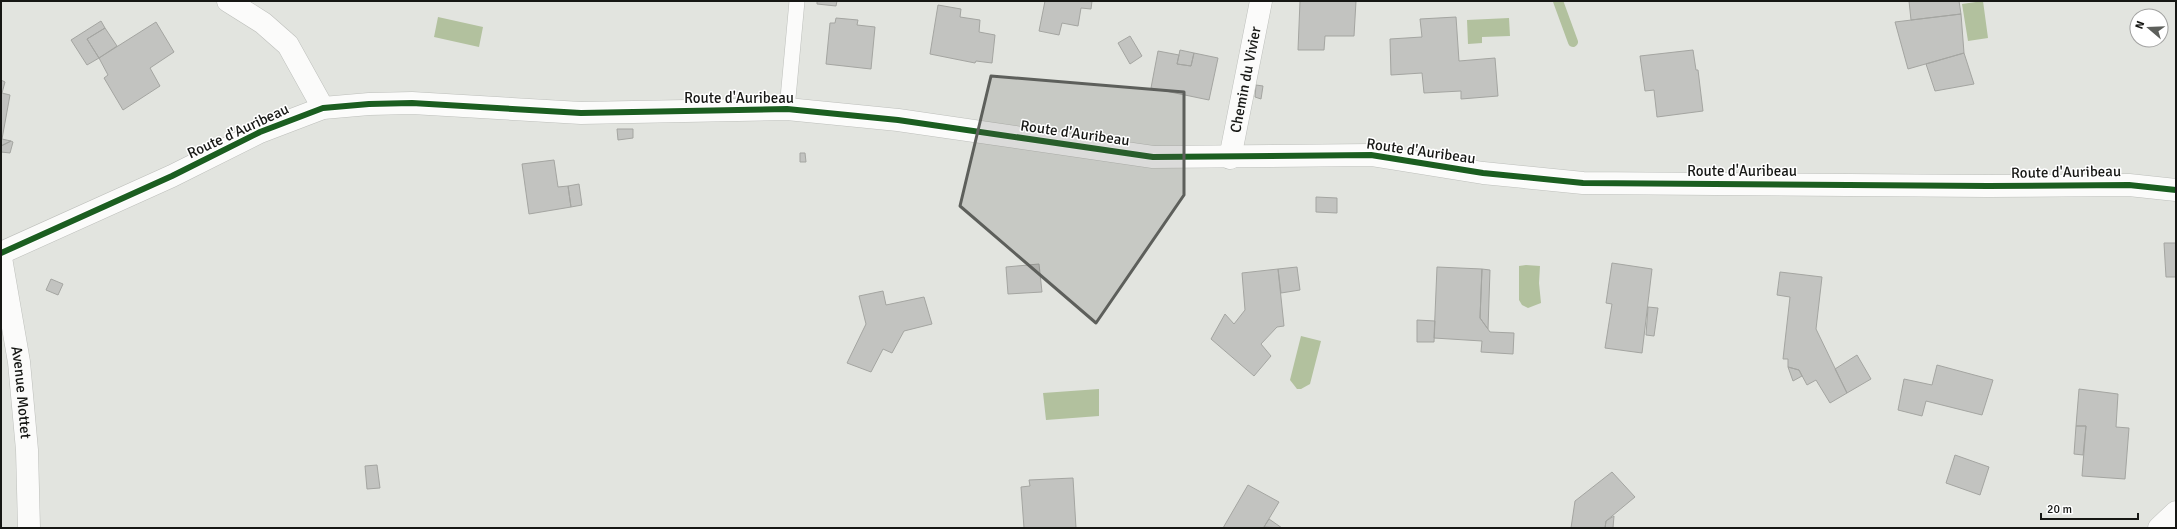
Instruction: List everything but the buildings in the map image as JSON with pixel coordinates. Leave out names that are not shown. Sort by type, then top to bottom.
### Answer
[{"type":"street","points":[[228,1],[263,23],[288,45],[324,108]]},
{"type":"street","name":"Chemin du Vivier","points":[[1230,158],[1261,1]]},
{"type":"street","name":"Route d'Auribeau","points":[[1,253],[172,176],[260,132],[324,108],[369,104],[412,103],[580,113],[787,109],[898,120],[1153,157],[1230,158],[1371,155],[1483,173],[1583,183],[1988,186],[2129,185],[2176,190]]},
{"type":"street","name":"Avenue Mottet","points":[[1,258],[19,362],[27,450],[30,528]]},
{"type":"street","points":[[2159,528],[2176,512]]},
{"type":"lane","points":[[787,109],[797,1]]},
{"type":"highlighted area","points":[[991,76],[1184,92],[1184,195],[1096,323],[960,206]]},
{"type":"shaded area","points":[[1983,1],[1988,38],[1968,41],[1962,4]]},
{"type":"shaded area","points":[[438,17],[483,27],[479,47],[434,37]]},
{"type":"shaded area","points":[[1509,18],[1510,36],[1482,37],[1482,43],[1468,44],[1467,20]]},
{"type":"shaded area","points":[[1519,266],[1540,266],[1539,283],[1541,303],[1528,308],[1522,305],[1519,300]]},
{"type":"shaded area","points":[[1301,336],[1321,341],[1310,384],[1301,389],[1297,389],[1290,380]]},
{"type":"shaded area","points":[[1099,389],[1099,416],[1046,420],[1043,393]]},
{"type":"waterway","points":[[1558,1],[1573,42]]},
{"type":"cycle path","points":[[1,253],[172,176],[260,132],[323,108],[369,104],[412,103],[581,113],[787,109],[898,120],[1153,157],[1371,155],[1483,173],[1583,183],[1988,186],[2129,185],[2176,190]]}]
